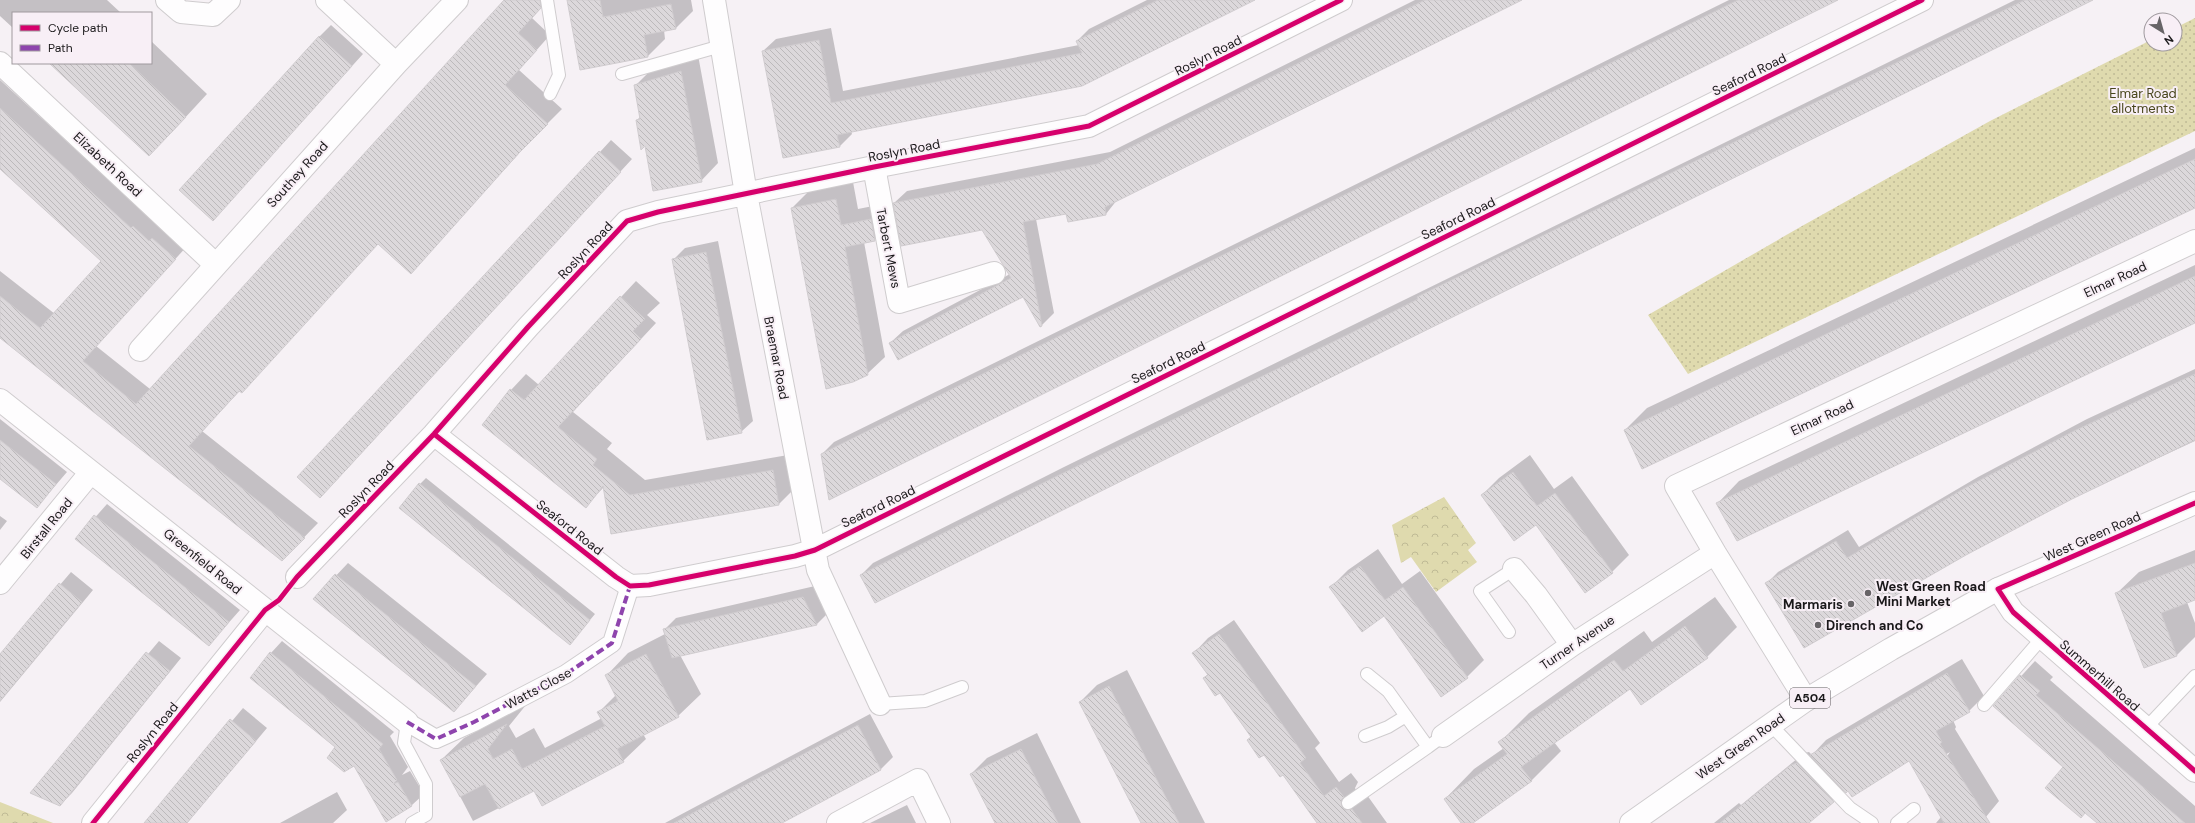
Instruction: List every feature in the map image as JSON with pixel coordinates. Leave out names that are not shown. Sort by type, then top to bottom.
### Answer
[{"type":"street","points":[[167,0],[181,12],[213,15],[229,0]]},
{"type":"street","points":[[327,0],[396,64]]},
{"type":"street","name":"Southey Road","points":[[140,350],[396,64],[457,0]]},
{"type":"street","name":"Braemar Road","points":[[714,0],[746,194],[818,570],[880,704]]},
{"type":"street","name":"Roslyn Road","points":[[298,577],[434,434],[528,327],[627,221],[658,212],[874,167],[1089,126],[1341,0]]},
{"type":"street","name":"Seaford Road","points":[[434,434],[616,578],[630,586],[649,585],[795,556],[815,550],[1922,0]]},
{"type":"street","name":"Elizabeth Road","points":[[0,63],[216,265]]},
{"type":"street","name":"Tarbert Mews","points":[[874,167],[899,302],[994,273]]},
{"type":"street","name":"Elmar Road","points":[[1806,700],[1715,553],[1676,486],[2195,241]]},
{"type":"street","name":"Greenfield Road","points":[[0,400],[407,722]]},
{"type":"street","name":"Birstall Road","points":[[0,583],[91,472]]},
{"type":"street","name":"West Green Road","points":[[1631,823],[1806,700],[1892,648],[1998,589],[2195,503]]},
{"type":"street","name":"Turner Avenue","points":[[1436,742],[1572,645],[1715,553]]},
{"type":"street","points":[[1514,569],[1536,595],[1572,645]]},
{"type":"street","name":"Watts Close","points":[[407,722],[436,739],[474,722],[566,674],[612,643],[630,586]]},
{"type":"street","name":"Summerhill Road","points":[[1998,589],[2012,612],[2195,771]]},
{"type":"street","name":"Roslyn Road","points":[[93,823],[264,610]]},
{"type":"street","points":[[838,823],[918,780],[939,823]]},
{"type":"lane","points":[[547,0],[559,75],[550,94]]},
{"type":"lane","points":[[622,74],[721,46]]},
{"type":"lane","points":[[1509,632],[1480,591],[1514,569]]},
{"type":"lane","points":[[1984,705],[2042,638]]},
{"type":"lane","points":[[1348,803],[1436,742],[1406,716],[1388,691],[1367,674]]},
{"type":"lane","points":[[2145,729],[2195,676]]},
{"type":"lane","points":[[880,704],[925,701],[962,687]]},
{"type":"lane","points":[[1365,736],[1388,728],[1406,716]]},
{"type":"lane","points":[[407,722],[404,743],[426,784],[426,814],[412,823]]},
{"type":"lane","points":[[1771,725],[1850,808],[1872,823]]},
{"type":"lane","points":[[1897,823],[1914,809]]},
{"type":"green space","name":"Elmar Road allotments","points":[[2195,18],[2195,131],[1688,374],[1648,315],[1802,226],[1990,121],[2143,44],[2143,52],[2183,52],[2183,24]]},
{"type":"green space","points":[[1444,497],[1476,543],[1468,550],[1477,562],[1436,592],[1411,557],[1401,563],[1392,525]]},
{"type":"green space","points":[[0,802],[53,823],[0,823]]},
{"type":"building","points":[[504,0],[540,0],[541,8],[518,33],[537,50],[505,85],[548,124],[519,153],[411,274],[378,244],[242,393],[239,391],[189,446],[305,538],[282,561],[0,338],[0,296],[40,328],[101,261],[0,169],[0,108],[131,228],[133,226],[149,241],[152,238],[176,259],[83,361],[136,404]]},
{"type":"building","points":[[567,0],[600,0],[603,17],[671,4],[676,29],[644,35],[648,57],[580,70]]},
{"type":"building","points":[[1158,0],[1255,0],[1082,86],[837,135],[840,147],[783,158],[762,51],[819,40],[831,103],[1082,53],[1076,41]]},
{"type":"building","points":[[1425,0],[1522,0],[1105,207],[1106,215],[1068,222],[1066,214],[1023,222],[1042,326],[1040,327],[1023,297],[898,360],[889,343],[1011,278],[982,230],[901,246],[893,203],[1097,164]]},
{"type":"building","points":[[1738,0],[1838,0],[829,500],[821,454]]},
{"type":"building","points":[[2025,0],[2093,0],[875,603],[860,575],[1051,479],[1347,335],[1418,299],[1417,297]]},
{"type":"building","points":[[319,36],[352,66],[213,221],[179,190]]},
{"type":"building","points":[[50,64],[130,64],[186,117],[149,156]]},
{"type":"building","points":[[681,71],[702,182],[653,191],[645,146],[641,150],[636,120],[640,119],[634,85]]},
{"type":"building","points":[[599,151],[621,172],[320,498],[297,477]]},
{"type":"building","points":[[2195,159],[2195,208],[1642,469],[1624,430]]},
{"type":"building","points":[[836,199],[841,225],[871,219],[875,241],[845,247],[868,375],[853,382],[826,389],[791,208]]},
{"type":"building","points":[[706,252],[742,433],[707,440],[672,259]]},
{"type":"building","points":[[2195,276],[2195,323],[1737,541],[1716,503]]},
{"type":"building","points":[[620,296],[645,319],[633,331],[641,339],[558,427],[597,459],[593,465],[630,495],[773,470],[779,505],[611,534],[603,486],[586,508],[482,425],[510,389],[524,400]]},
{"type":"building","points":[[2195,374],[2195,440],[2072,499],[1966,555],[1804,648],[1765,583],[1836,541],[1847,558],[1965,488],[2074,431]]},
{"type":"building","points":[[0,440],[56,484],[37,508],[0,479]]},
{"type":"building","points":[[1513,472],[1537,506],[1555,493],[1613,573],[1585,593],[1536,525],[1514,541],[1481,495]]},
{"type":"building","points":[[419,483],[590,620],[570,645],[399,508]]},
{"type":"building","points":[[94,515],[229,622],[209,646],[75,539]]},
{"type":"building","points":[[2195,563],[2195,600],[2161,613],[2177,656],[2144,668],[2115,593]]},
{"type":"building","points":[[1360,566],[1385,600],[1403,587],[1468,678],[1441,697],[1384,616],[1362,632],[1329,587]]},
{"type":"building","points":[[335,574],[476,686],[454,712],[313,599]]},
{"type":"building","points":[[59,583],[82,602],[0,701],[0,654]]},
{"type":"building","points":[[803,597],[817,625],[672,658],[663,629]]},
{"type":"building","points":[[1685,626],[1708,658],[1641,705],[1630,689],[1521,767],[1532,781],[1473,823],[1461,823],[1444,799],[1507,754],[1498,742],[1614,660],[1623,671]]},
{"type":"building","points":[[1219,634],[1306,758],[1300,763],[1324,796],[1336,787],[1344,797],[1341,800],[1342,807],[1345,810],[1352,809],[1362,823],[1317,823],[1283,775],[1280,777],[1264,755],[1259,758],[1247,740],[1251,737],[1220,693],[1215,696],[1203,678],[1208,675],[1192,653]]},
{"type":"building","points":[[146,652],[170,671],[60,806],[30,793]]},
{"type":"building","points":[[270,652],[383,744],[379,749],[397,780],[393,784],[398,782],[412,806],[386,822],[354,766],[344,772],[327,758],[335,747],[250,678]]},
{"type":"building","points":[[646,654],[679,717],[617,749],[624,762],[542,806],[534,791],[499,809],[485,784],[460,797],[440,760],[507,724],[488,749],[493,759],[512,749],[522,769],[605,726],[597,712],[618,701],[605,675]]},
{"type":"building","points":[[1947,673],[1970,712],[1936,731],[1942,742],[1940,744],[1990,823],[1944,823],[1909,761],[1852,797],[1848,791],[1846,793],[1810,755]]},
{"type":"building","points":[[2020,675],[2040,691],[2036,695],[2185,823],[2097,823],[2085,813],[2081,818],[2045,788],[2063,767],[1993,706]]},
{"type":"building","points":[[1109,686],[1179,823],[1141,823],[1079,702]]},
{"type":"building","points":[[230,719],[256,741],[187,823],[144,823]]},
{"type":"building","points":[[858,725],[881,770],[782,823],[674,823]]},
{"type":"building","points":[[1021,749],[1058,823],[995,823],[970,774]]},
{"type":"building","points":[[1797,763],[1834,802],[1809,823],[1720,823],[1791,765]]},
{"type":"marked path","points":[[407,722],[436,739],[474,722],[566,674],[612,643],[630,586]]},
{"type":"cycle path","points":[[93,823],[265,610],[279,600],[297,577],[434,434],[528,327],[627,221],[658,212],[874,167],[1089,126],[1341,0]]},
{"type":"cycle path","points":[[434,434],[616,577],[630,586],[649,585],[795,556],[815,550],[1922,0]]},
{"type":"cycle path","points":[[2195,503],[1998,589],[2013,612],[2195,771]]},
{"type":"place","name":"West Green Road Mini Market","points":[[1868,593]]},
{"type":"place","name":"Marmaris","points":[[1851,604]]},
{"type":"place","name":"Dirench and Co","points":[[1818,625]]}]
